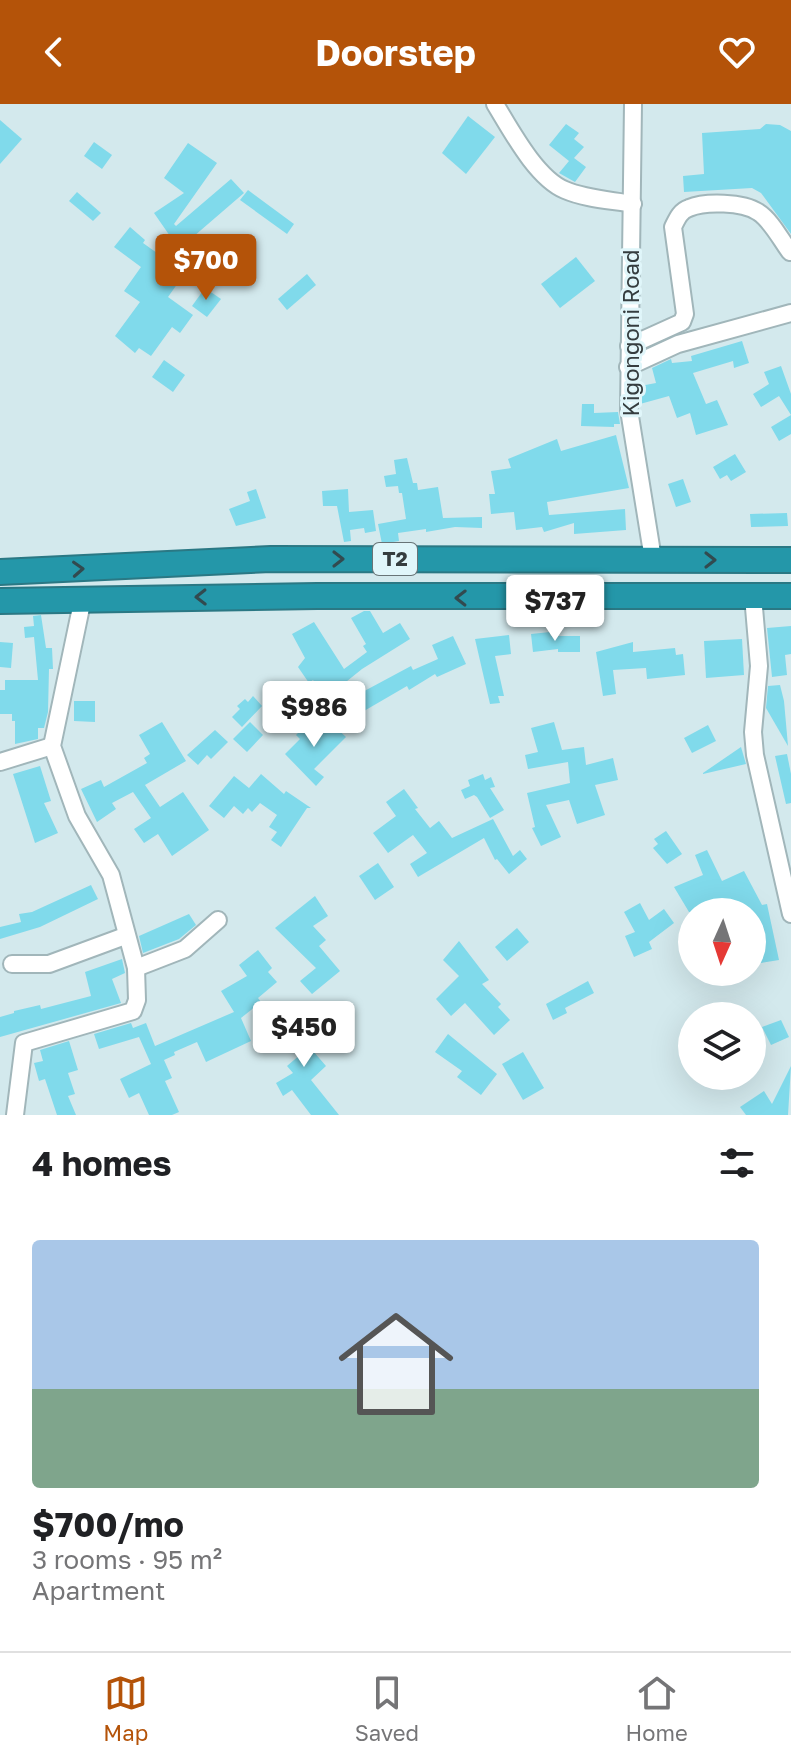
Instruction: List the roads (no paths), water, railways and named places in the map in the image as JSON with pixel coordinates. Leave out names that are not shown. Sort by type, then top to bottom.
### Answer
[{"type":"highway","name":"T2","points":[[0,572],[271,559],[791,560]]},
{"type":"highway","name":"T2","points":[[0,601],[83,598],[791,596]]},
{"type":"street","points":[[495,104],[521,147],[558,187],[569,192],[633,204]]},
{"type":"street","name":"Kigongoni Road","points":[[633,104],[629,410],[653,559]]},
{"type":"street","points":[[629,346],[682,322],[685,314],[673,227],[679,214],[687,208],[703,205],[745,206],[757,211],[790,252]]},
{"type":"street","points":[[628,367],[678,344],[791,313]]},
{"type":"street","points":[[753,596],[759,666],[753,732],[755,755],[791,914]]},
{"type":"street","points":[[15,1115],[24,1043],[133,1011],[137,1000],[136,968],[111,875],[77,816],[52,746],[83,598]]},
{"type":"street","points":[[0,762],[52,746]]},
{"type":"street","points":[[136,968],[185,949],[218,920]]},
{"type":"street","points":[[12,964],[49,964],[125,936]]}]
